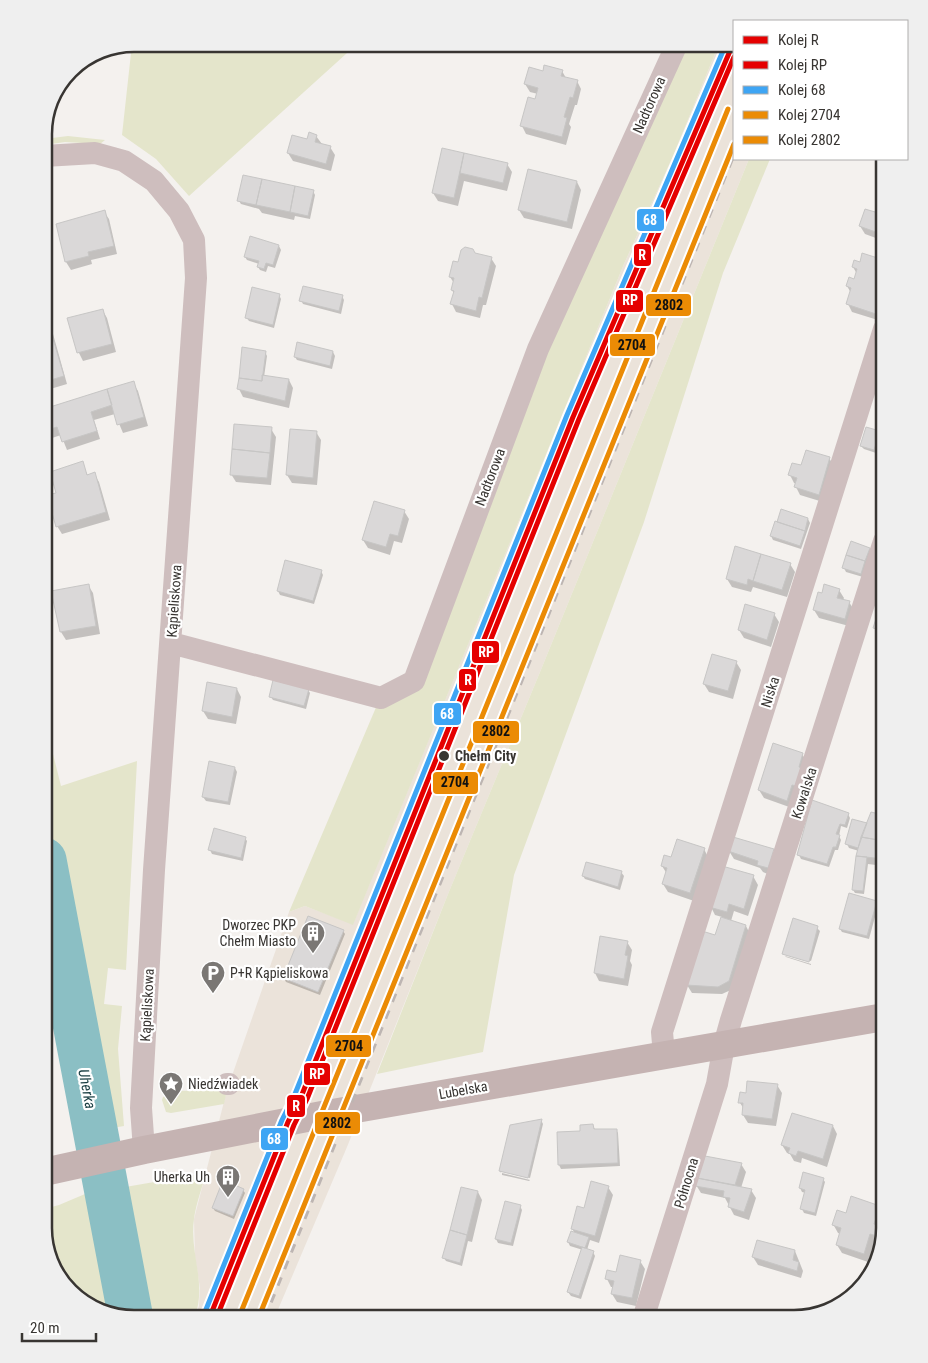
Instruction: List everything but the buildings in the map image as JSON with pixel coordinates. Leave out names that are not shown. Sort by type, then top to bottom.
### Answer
[{"type":"main road","name":"Lubelska","points":[[52,1170],[134,1152],[348,1110],[876,1018]]},
{"type":"street","name":"Nadtorowa","points":[[171,643],[381,698],[414,681],[538,349],[673,53]]},
{"type":"street","name":"Kąpieliskowa","points":[[53,155],[95,153],[124,161],[154,181],[179,211],[194,240],[196,278],[154,879],[141,1108],[134,1152]]},
{"type":"street","name":"Niska","points":[[664,1055],[662,1032],[876,354]]},
{"type":"street","name":"Kowalska","points":[[724,1045],[876,566]]},
{"type":"street","name":"Północna","points":[[646,1310],[717,1084],[724,1045]]},
{"type":"shaded area","points":[[715,53],[733,53],[733,160],[749,160],[448,894],[347,1147],[278,1310],[197,1310],[200,1288],[195,1256],[194,1219],[227,1090],[289,912],[305,906],[353,924],[624,264],[673,156]]},
{"type":"green space","points":[[131,52],[348,52],[189,196],[156,159],[122,135]]},
{"type":"green space","points":[[679,53],[715,53],[673,156],[624,264],[353,925],[305,906],[289,912],[377,705],[414,681],[543,349]]},
{"type":"green space","points":[[68,136],[105,140],[100,144],[65,142],[53,144],[53,138]]},
{"type":"green space","points":[[749,160],[770,160],[723,273],[644,522],[514,875],[483,1052],[377,1074],[448,894]]},
{"type":"green space","points":[[52,752],[61,786],[137,761],[126,970],[108,968],[104,1004],[122,1006],[118,1049],[124,1126],[88,1132],[52,949]]},
{"type":"green space","points":[[227,1090],[224,1104],[171,1113],[166,1112],[162,1100],[163,1097],[174,1091]]},
{"type":"green space","points":[[206,1173],[194,1219],[193,1232],[199,1281],[197,1310],[119,1309],[89,1297],[73,1282],[55,1250],[52,1207],[85,1194]]},
{"type":"waterway","name":"Uherka","points":[[52,904],[129,1310]]},
{"type":"railway","points":[[268,1310],[733,156]]},
{"type":"rail line","name":"68","points":[[206,1310],[282,1120],[295,1094],[567,415],[722,53]]},
{"type":"rail line","name":"R","points":[[213,1310],[288,1122],[301,1097],[573,417],[729,53]]},
{"type":"rail line","name":"RP","points":[[220,1310],[294,1125],[307,1099],[579,419],[733,59]]},
{"type":"rail line","name":"2704","points":[[242,1310],[728,109]]},
{"type":"rail line","name":"2802","points":[[262,1310],[733,146]]},
{"type":"place","name":"Chełm City","points":[[444,756]]},
{"type":"place","name":"Dworzec PKP Chełm Miasto","points":[[313,954]]},
{"type":"place","name":"P+R Kąpieliskowa","points":[[213,994]]},
{"type":"place","name":"Niedźwiadek","points":[[171,1105]]},
{"type":"place","name":"Uherka Uh","points":[[228,1198]]}]
